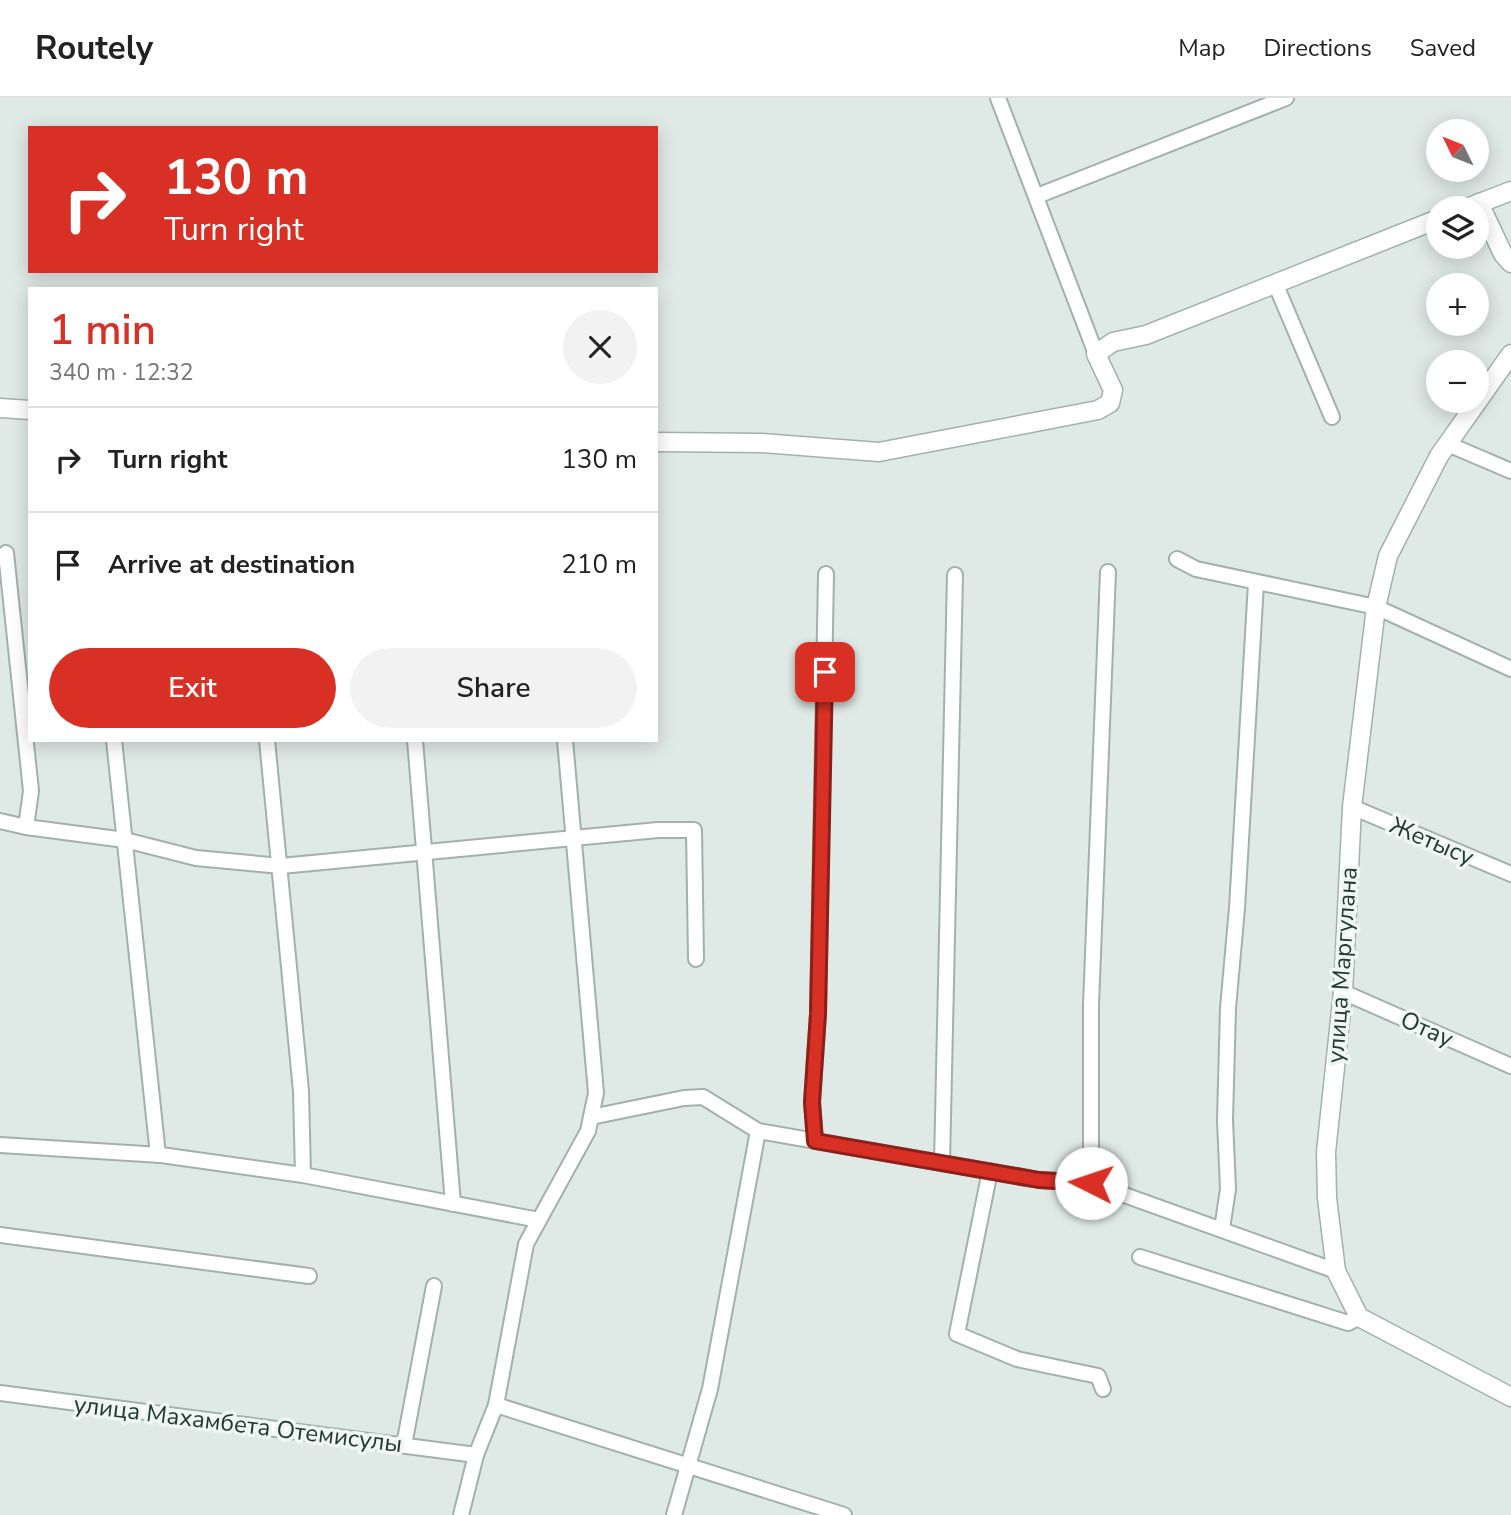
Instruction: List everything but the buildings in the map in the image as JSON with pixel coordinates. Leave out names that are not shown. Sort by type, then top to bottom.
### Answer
[{"type":"street","points":[[658,442],[761,443],[879,452],[1098,410],[1110,403],[1113,390],[1096,354],[998,98]]},
{"type":"street","points":[[1037,196],[1286,98]]},
{"type":"street","points":[[1489,200],[1511,191]]},
{"type":"street","points":[[1096,354],[1113,342],[1146,335],[1426,224]]},
{"type":"street","points":[[1489,232],[1511,263]]},
{"type":"street","points":[[1275,282],[1332,417]]},
{"type":"street","name":"улица Маргулана","points":[[1359,1317],[1336,1271],[1327,1198],[1326,1152],[1343,992],[1352,807],[1376,607],[1388,556],[1439,456],[1450,445],[1511,354]]},
{"type":"street","points":[[0,408],[28,410]]},
{"type":"street","points":[[1450,445],[1511,471]]},
{"type":"street","points":[[6,553],[31,791],[26,827]]},
{"type":"street","points":[[1177,559],[1196,569],[1376,607],[1511,669]]},
{"type":"street","points":[[1091,1183],[1091,1005],[1108,572]]},
{"type":"street","points":[[815,1141],[812,1102],[818,1014],[826,575]]},
{"type":"street","points":[[942,1163],[955,575]]},
{"type":"street","points":[[1222,1229],[1228,1189],[1224,1120],[1228,1008],[1237,908],[1256,583]]},
{"type":"street","points":[[114,742],[158,1155]]},
{"type":"street","points":[[267,742],[281,866],[281,908],[301,1091],[303,1175]]},
{"type":"street","points":[[415,742],[453,1204]]},
{"type":"street","points":[[461,1515],[477,1455],[496,1405],[526,1244],[588,1131],[596,1093],[565,742]]},
{"type":"street","name":"Жетысу","points":[[1352,807],[1511,874]]},
{"type":"street","points":[[0,821],[125,840],[197,858],[281,866],[658,830],[694,830],[695,959]]},
{"type":"street","name":"Отау","points":[[1343,992],[1511,1066]]},
{"type":"street","points":[[591,1117],[684,1098],[703,1097],[758,1131],[1039,1180],[1091,1183],[1336,1271]]},
{"type":"street","points":[[674,1515],[710,1389],[758,1131]]},
{"type":"street","points":[[0,1145],[158,1155],[303,1175],[539,1220]]},
{"type":"street","points":[[990,1171],[957,1334],[1017,1359],[1098,1376],[1103,1389]]},
{"type":"street","points":[[0,1235],[309,1276]]},
{"type":"street","points":[[1140,1257],[1348,1323],[1359,1317],[1511,1397]]},
{"type":"street","points":[[404,1445],[434,1286]]},
{"type":"street","name":"улица Махамбета Отемисулы","points":[[0,1393],[477,1455]]},
{"type":"street","points":[[496,1405],[844,1515]]},
{"type":"route","points":[[825,672],[820,781],[818,1014],[812,1102],[815,1141],[1039,1180],[1091,1183]]}]
